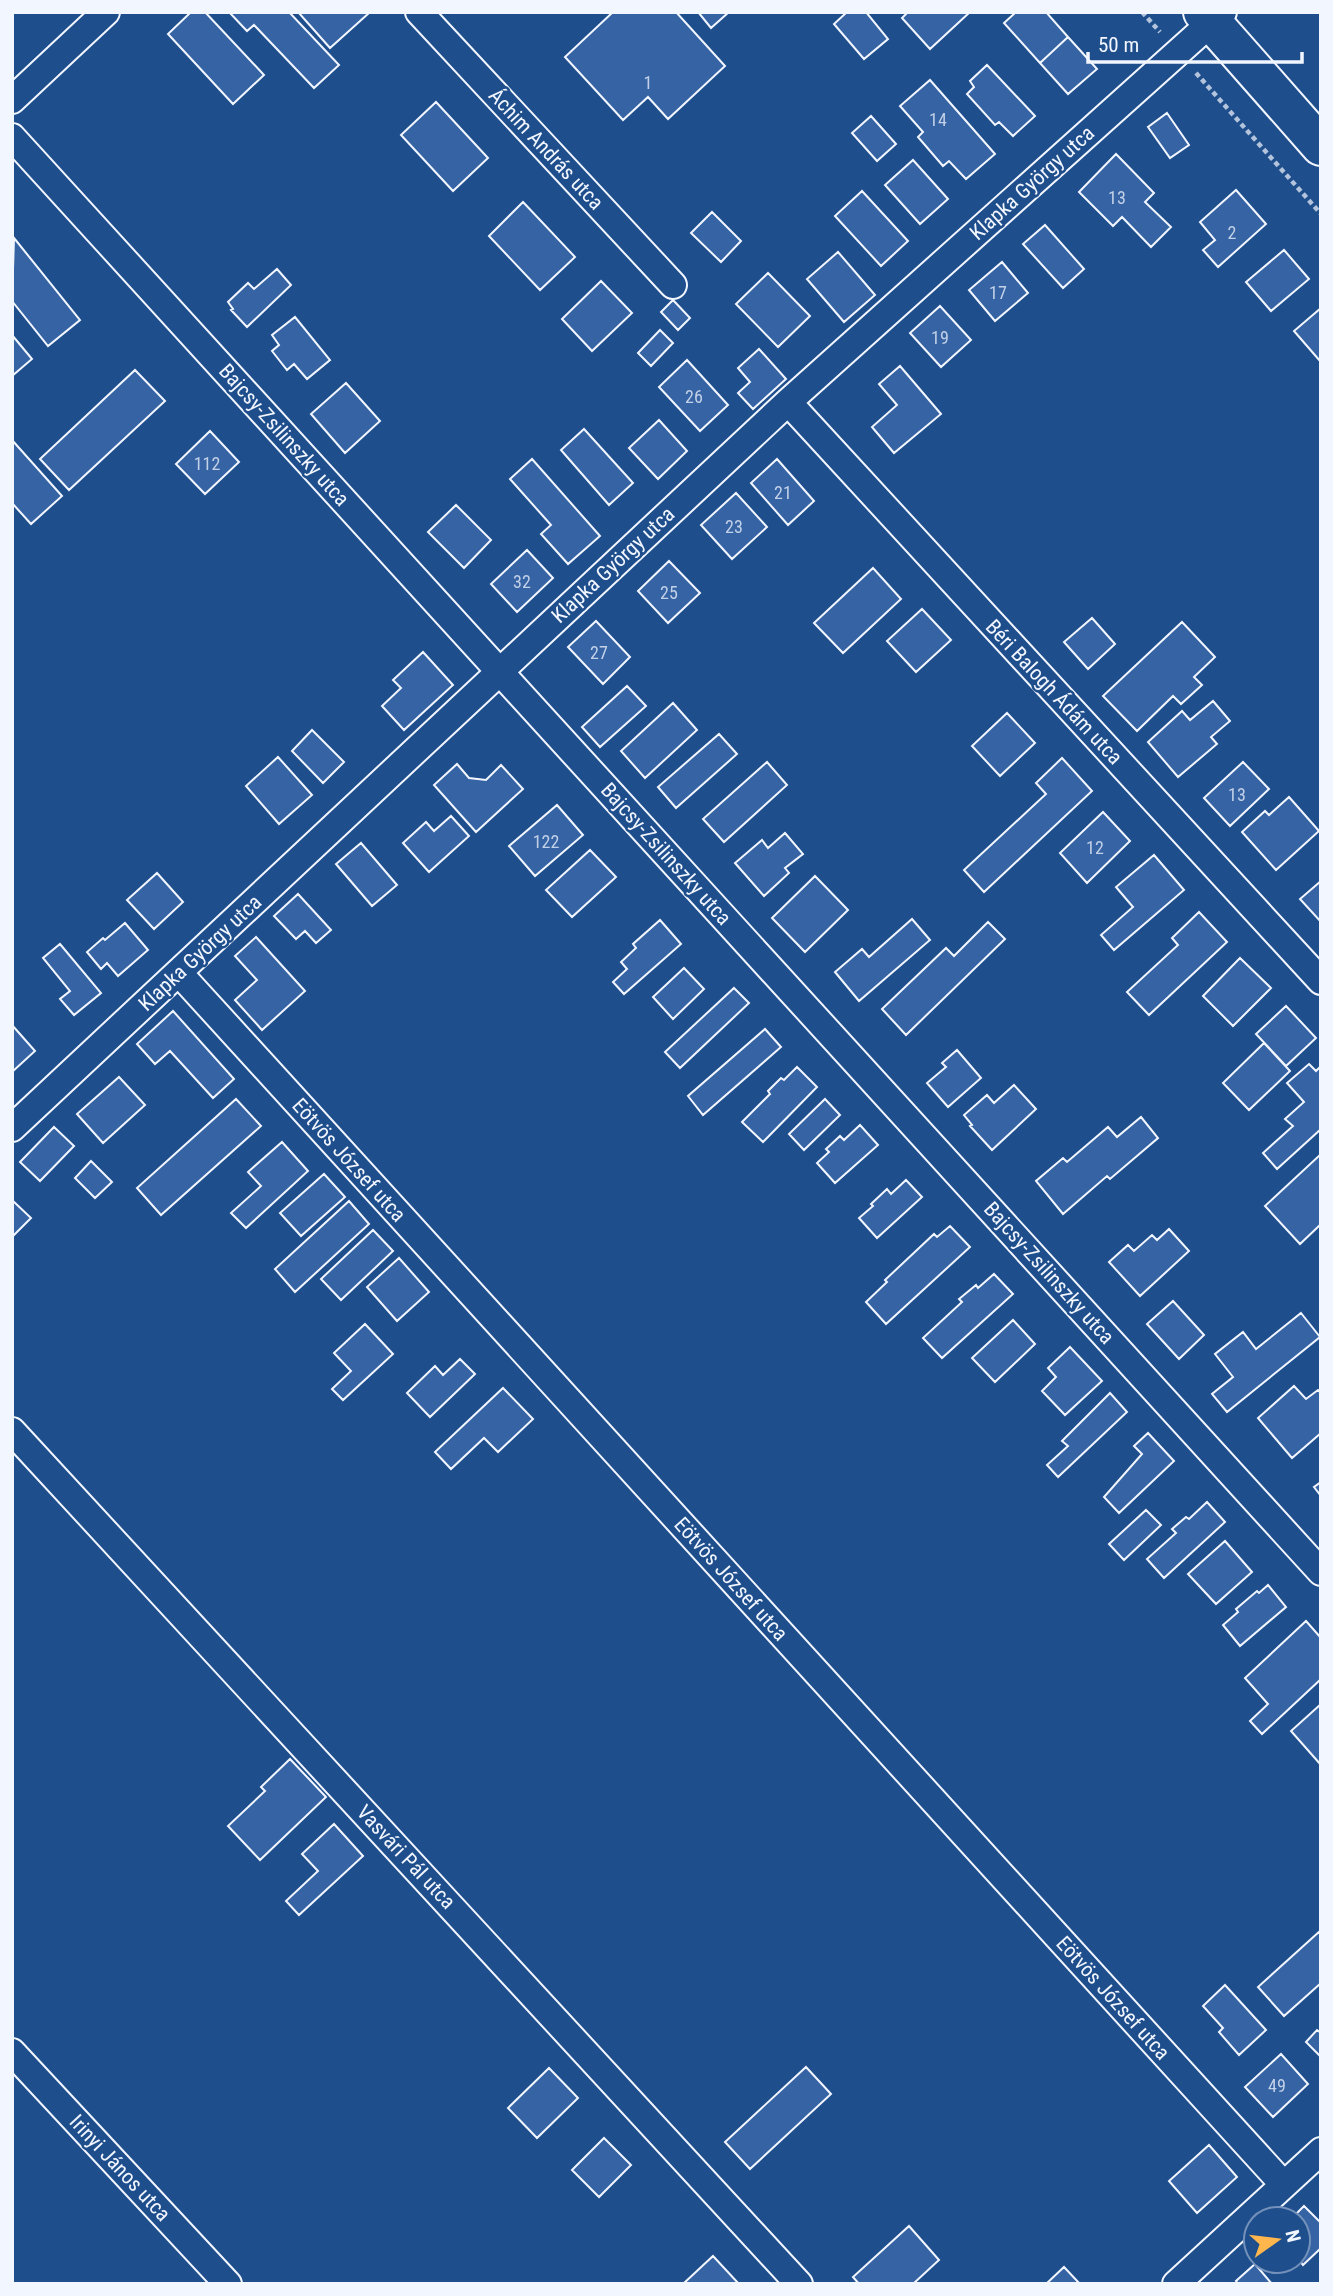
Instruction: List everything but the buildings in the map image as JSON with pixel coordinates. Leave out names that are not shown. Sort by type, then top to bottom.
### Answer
[{"type":"main road","points":[[1213,16],[1321,146]]},
{"type":"street","points":[[12,100],[106,12]]},
{"type":"street","name":"Áchim András utca","points":[[419,12],[673,285]]},
{"type":"street","name":"Klapka György utca","points":[[12,1128],[788,402],[1177,52],[1213,16]]},
{"type":"street","name":"Bajcsy-Zsilinszky utca","points":[[12,137],[1321,1572]]},
{"type":"street","name":"Béri Balogh Ádám utca","points":[[788,402],[1321,981]]},
{"type":"street","name":"Eötvös József utca","points":[[179,973],[1284,2185]]},
{"type":"street","name":"Vasvári Pál utca","points":[[12,1431],[799,2284]]},
{"type":"street","name":"Irinyi János utca","points":[[12,2052],[228,2284]]},
{"type":"street","points":[[1176,2284],[1321,2151]]},
{"type":"path","points":[[1142,12],[1321,214]]}]
